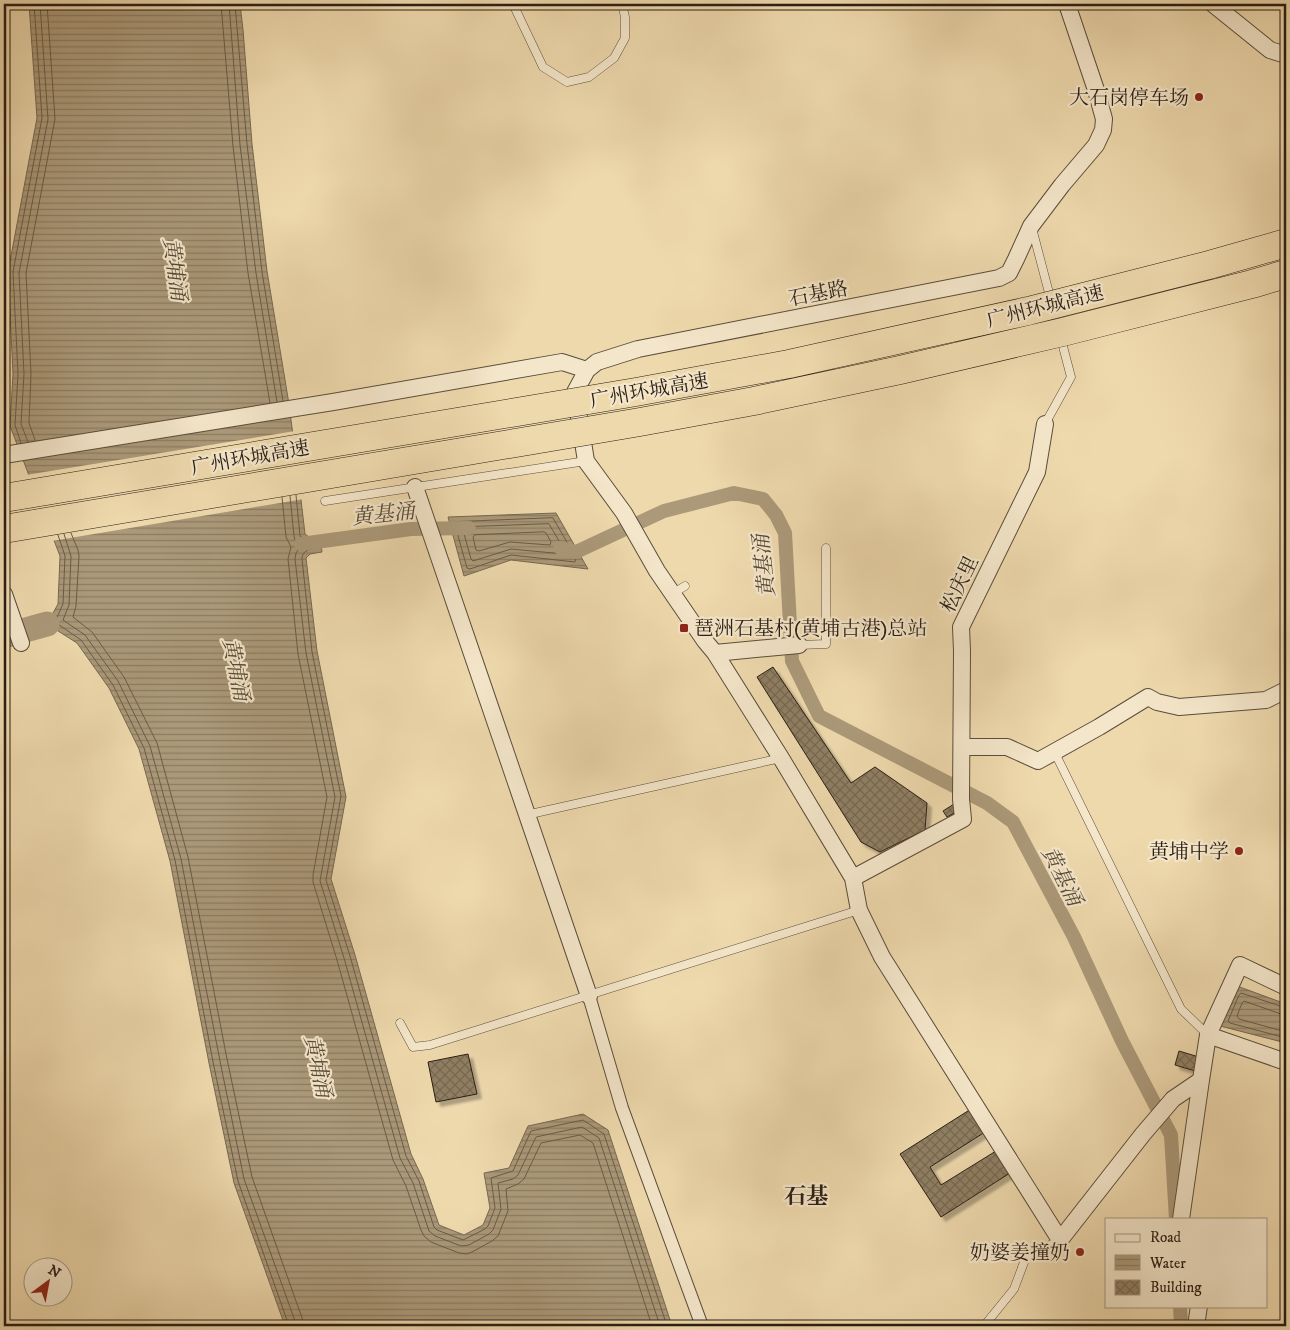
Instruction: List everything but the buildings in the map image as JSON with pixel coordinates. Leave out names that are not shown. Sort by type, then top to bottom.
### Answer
[{"type":"highway","name":"广州环城高速","points":[[4,498],[636,392],[789,364],[1028,311],[1209,265],[1286,243]]},
{"type":"highway","name":"广州环城高速","points":[[4,530],[754,401],[900,370],[1063,332],[1286,274]]},
{"type":"street","name":"石基路","points":[[587,370],[597,362],[638,349],[999,278],[1009,272],[1032,226],[1062,185],[1096,145],[1103,130],[1104,119],[1096,90],[1067,4]]},
{"type":"street","points":[[1213,4],[1270,50],[1286,55]]},
{"type":"street","points":[[6,455],[333,402],[562,362],[587,370],[575,392],[586,461],[624,513],[657,572],[679,590],[705,641],[715,653],[782,758],[853,878],[860,910],[882,957],[1060,1240],[1173,1099],[1201,1080]]},
{"type":"street","name":"松庆里","points":[[853,878],[963,819],[961,798],[961,627],[1037,472],[1044,424]]},
{"type":"street","points":[[416,487],[589,996],[622,1108],[702,1326]]},
{"type":"street","points":[[4,594],[18,635]]},
{"type":"street","points":[[715,653],[799,645]]},
{"type":"street","points":[[962,747],[1007,747],[1038,761],[1055,753],[1148,696],[1157,702],[1178,708],[1266,700],[1286,690]]},
{"type":"street","points":[[1181,1218],[1208,1035],[1240,964],[1286,987]]},
{"type":"street","points":[[1208,1035],[1286,1062]]},
{"type":"street","points":[[1196,1326],[1199,1308]]},
{"type":"lane","points":[[513,4],[543,68],[567,82],[589,77],[614,58],[625,38],[625,17],[622,4]]},
{"type":"lane","points":[[1032,226],[1071,377],[1044,424]]},
{"type":"lane","points":[[325,501],[586,461]]},
{"type":"lane","points":[[799,645],[826,644],[826,548]]},
{"type":"lane","points":[[1055,753],[1181,1009],[1208,1035]]},
{"type":"lane","points":[[526,815],[782,758]]},
{"type":"lane","points":[[400,1023],[413,1047],[430,1045],[860,910]]},
{"type":"lane","points":[[984,1326],[1014,1289],[1026,1257],[1060,1240]]},
{"type":"water","name":"黄埔涌","points":[[29,4],[240,4],[252,144],[267,271],[288,398],[305,534],[309,537],[320,538],[322,552],[310,554],[306,558],[317,651],[346,797],[331,879],[355,955],[411,1154],[423,1179],[439,1225],[464,1235],[483,1225],[490,1208],[484,1173],[509,1168],[528,1126],[583,1114],[608,1130],[672,1326],[285,1326],[234,1183],[170,861],[139,749],[109,688],[77,643],[47,624],[58,604],[60,556],[10,426],[13,374],[8,272],[37,118]]},
{"type":"water","points":[[556,513],[588,569],[511,560],[464,576],[448,517]]},
{"type":"water","points":[[1237,986],[1286,1004],[1286,1043],[1220,1026]]},
{"type":"pier","points":[[295,431],[304,499],[52,541],[26,475]]},
{"type":"waterway","name":"黄基涌","points":[[560,548],[576,552],[664,511],[734,493],[763,499],[776,515],[785,533],[792,661],[819,716],[987,803],[1013,822],[1074,937],[1122,1041],[1171,1135],[1176,1218]]},
{"type":"waterway","name":"黄基涌","points":[[301,544],[411,529],[469,528]]},
{"type":"waterway","points":[[4,636],[47,624]]},
{"type":"waterway","name":"黄基涌","points":[[1180,1308],[1181,1326]]},
{"type":"place","name":"大石岗停车场","points":[[1199,97]]},
{"type":"place","name":"琶洲石基村(黄埔古港)总站","points":[[684,628]]},
{"type":"place","name":"黄埔中学","points":[[1239,851]]},
{"type":"place","name":"奶婆姜撞奶","points":[[1080,1252]]},
{"type":"district","name":"石基","points":[[806,1195]]}]
